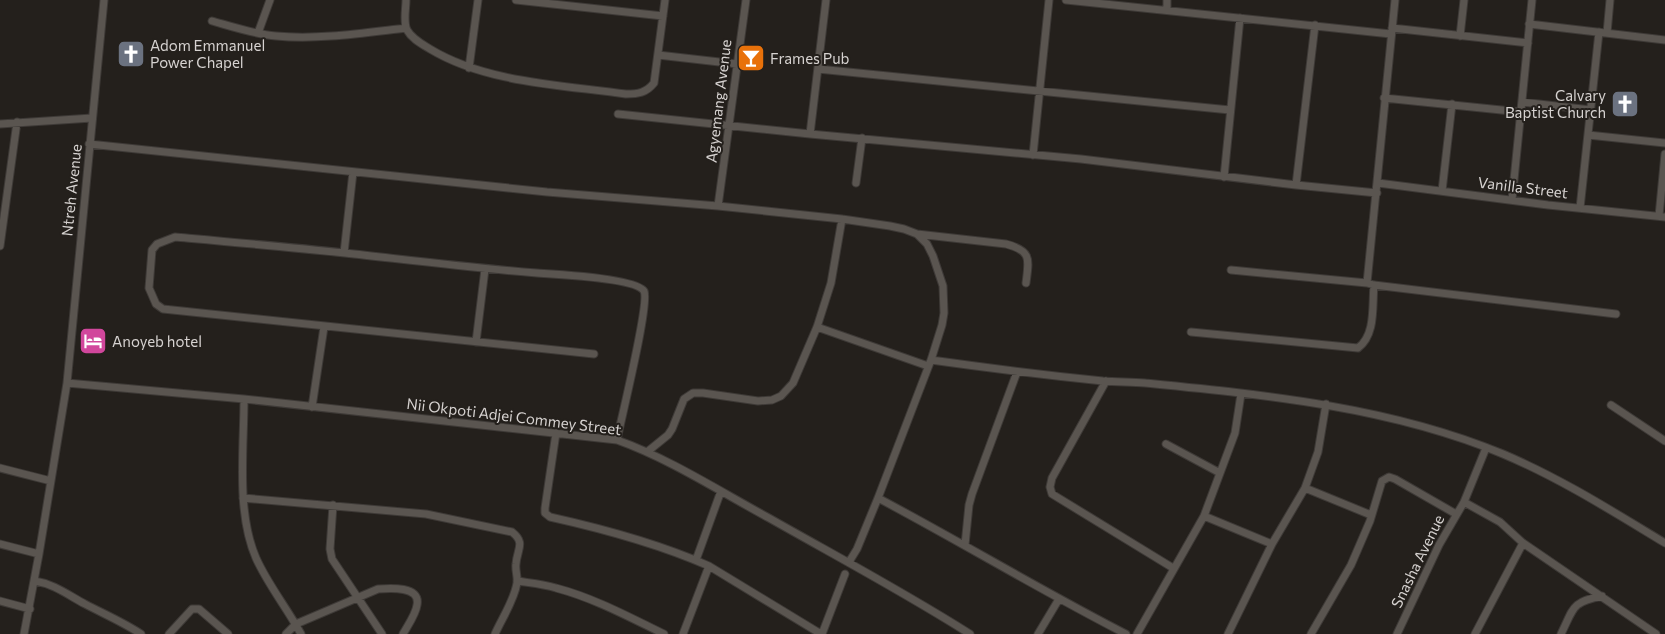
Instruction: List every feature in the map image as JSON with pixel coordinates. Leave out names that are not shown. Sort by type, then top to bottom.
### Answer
[{"type":"street","name":"Ntreh Avenue","points":[[24,634],[35,581],[67,383],[104,0]]},
{"type":"street","points":[[258,33],[270,0]]},
{"type":"street","points":[[406,0],[406,28],[412,36],[439,55],[469,68],[512,78],[626,94],[638,94],[650,88],[654,83],[665,0]]},
{"type":"street","points":[[469,68],[478,0]]},
{"type":"street","points":[[516,0],[663,16]]},
{"type":"street","name":"Agyemang Avenue","points":[[718,206],[746,0]]},
{"type":"street","points":[[810,134],[826,0]]},
{"type":"street","points":[[1033,155],[1049,0]]},
{"type":"street","points":[[1066,0],[1315,25],[1460,36],[1528,44]]},
{"type":"street","points":[[1167,10],[1168,0]]},
{"type":"street","points":[[1191,332],[1358,348],[1370,334],[1370,284],[1376,193],[1395,0]]},
{"type":"street","points":[[1460,36],[1464,0]]},
{"type":"street","points":[[1512,200],[1532,0]]},
{"type":"street","points":[[1580,208],[1591,110],[1610,0]]},
{"type":"street","points":[[1224,177],[1240,18]]},
{"type":"street","points":[[212,21],[276,36],[316,36],[406,28]]},
{"type":"street","points":[[1529,24],[1665,40]]},
{"type":"street","points":[[1296,185],[1315,25]]},
{"type":"street","points":[[658,55],[737,64]]},
{"type":"street","points":[[818,69],[1230,110]]},
{"type":"street","points":[[1384,98],[1521,112]]},
{"type":"street","points":[[1522,102],[1591,110]]},
{"type":"street","points":[[1442,191],[1452,104]]},
{"type":"street","points":[[618,114],[1081,159],[1224,177],[1376,193]]},
{"type":"street","points":[[0,124],[92,118]]},
{"type":"street","points":[[0,246],[3,202],[17,122]]},
{"type":"street","points":[[1588,135],[1665,143]]},
{"type":"street","points":[[856,183],[862,138]]},
{"type":"street","points":[[89,144],[537,191],[718,206],[842,219],[904,228],[917,234],[1018,247],[1026,252],[1029,260],[1026,283]]},
{"type":"street","points":[[1662,216],[1665,154]]},
{"type":"street","points":[[344,253],[353,172]]},
{"type":"street","name":"Vanilla Street","points":[[1378,184],[1662,216]]},
{"type":"street","points":[[647,452],[668,435],[684,399],[693,393],[758,401],[772,400],[781,396],[793,383],[817,327],[831,283],[842,219]]},
{"type":"street","points":[[849,562],[857,549],[878,498],[930,363],[942,325],[944,313],[943,286],[927,244],[917,234]]},
{"type":"street","points":[[594,354],[163,309],[156,304],[149,288],[152,250],[157,244],[175,237],[485,269],[592,277],[637,286],[644,291],[646,300],[637,351],[617,440]]},
{"type":"street","points":[[476,342],[485,269]]},
{"type":"street","points":[[1231,270],[1370,284],[1616,314]]},
{"type":"street","points":[[312,407],[324,327]]},
{"type":"street","points":[[817,327],[930,363],[1143,383],[1326,404],[1418,426],[1504,455],[1583,493],[1665,543]]},
{"type":"street","points":[[965,544],[968,511],[972,494],[1017,372]]},
{"type":"street","points":[[1106,381],[1052,478],[1050,487],[1052,494],[1173,568]]},
{"type":"street","name":"Nii Okpoti Adjei Commey Street","points":[[67,383],[244,399],[617,440],[647,452],[721,491],[849,562],[970,634]]},
{"type":"street","points":[[1137,634],[1204,516],[1235,433],[1241,394]]},
{"type":"street","points":[[244,399],[243,498],[246,524],[256,557],[301,634]]},
{"type":"street","points":[[1228,634],[1272,544],[1305,488],[1318,452],[1326,404]]},
{"type":"street","points":[[1611,405],[1665,441]]},
{"type":"street","points":[[556,433],[545,508],[545,513],[550,516],[617,532],[696,560],[821,634],[846,574]]},
{"type":"street","points":[[1166,444],[1220,473]]},
{"type":"street","name":"Snasha Avenue","points":[[1397,634],[1439,545],[1464,502],[1486,448]]},
{"type":"street","points":[[0,468],[51,481]]},
{"type":"street","points":[[1311,634],[1351,565],[1372,515],[1382,481],[1389,477],[1456,514]]},
{"type":"street","points":[[1305,488],[1372,515]]},
{"type":"street","points":[[696,560],[721,491]]},
{"type":"street","points":[[243,498],[333,504],[426,514],[512,532],[518,537],[520,543],[516,563],[517,581],[515,592],[495,634]]},
{"type":"street","points":[[878,498],[965,544],[1059,599],[1126,634]]},
{"type":"street","points":[[1464,502],[1500,522],[1524,543],[1656,634]]},
{"type":"street","points":[[333,504],[330,549],[332,559],[382,634]]},
{"type":"street","points":[[1204,516],[1272,544]]},
{"type":"street","points":[[1475,634],[1524,543]]},
{"type":"street","points":[[0,544],[39,554]]},
{"type":"street","points":[[683,634],[708,566]]},
{"type":"street","points":[[35,581],[51,584],[141,634]]},
{"type":"street","points":[[517,581],[554,587],[576,594],[607,606],[664,634]]},
{"type":"street","points":[[286,634],[296,624],[378,589],[390,588],[403,588],[414,594],[418,600],[404,634]]},
{"type":"street","points":[[1561,634],[1576,604],[1584,599],[1602,596]]},
{"type":"street","points":[[1038,634],[1059,599]]},
{"type":"street","points":[[0,601],[30,608]]},
{"type":"street","points":[[169,634],[192,609],[199,610],[228,634]]},
{"type":"place","name":"Adom Emmanuel Power Chapel","points":[[131,54]]},
{"type":"place","name":"Frames Pub","points":[[751,58]]},
{"type":"place","name":"Calvary Baptist Church","points":[[1625,104]]},
{"type":"place","name":"Anoyeb hotel","points":[[93,341]]}]
